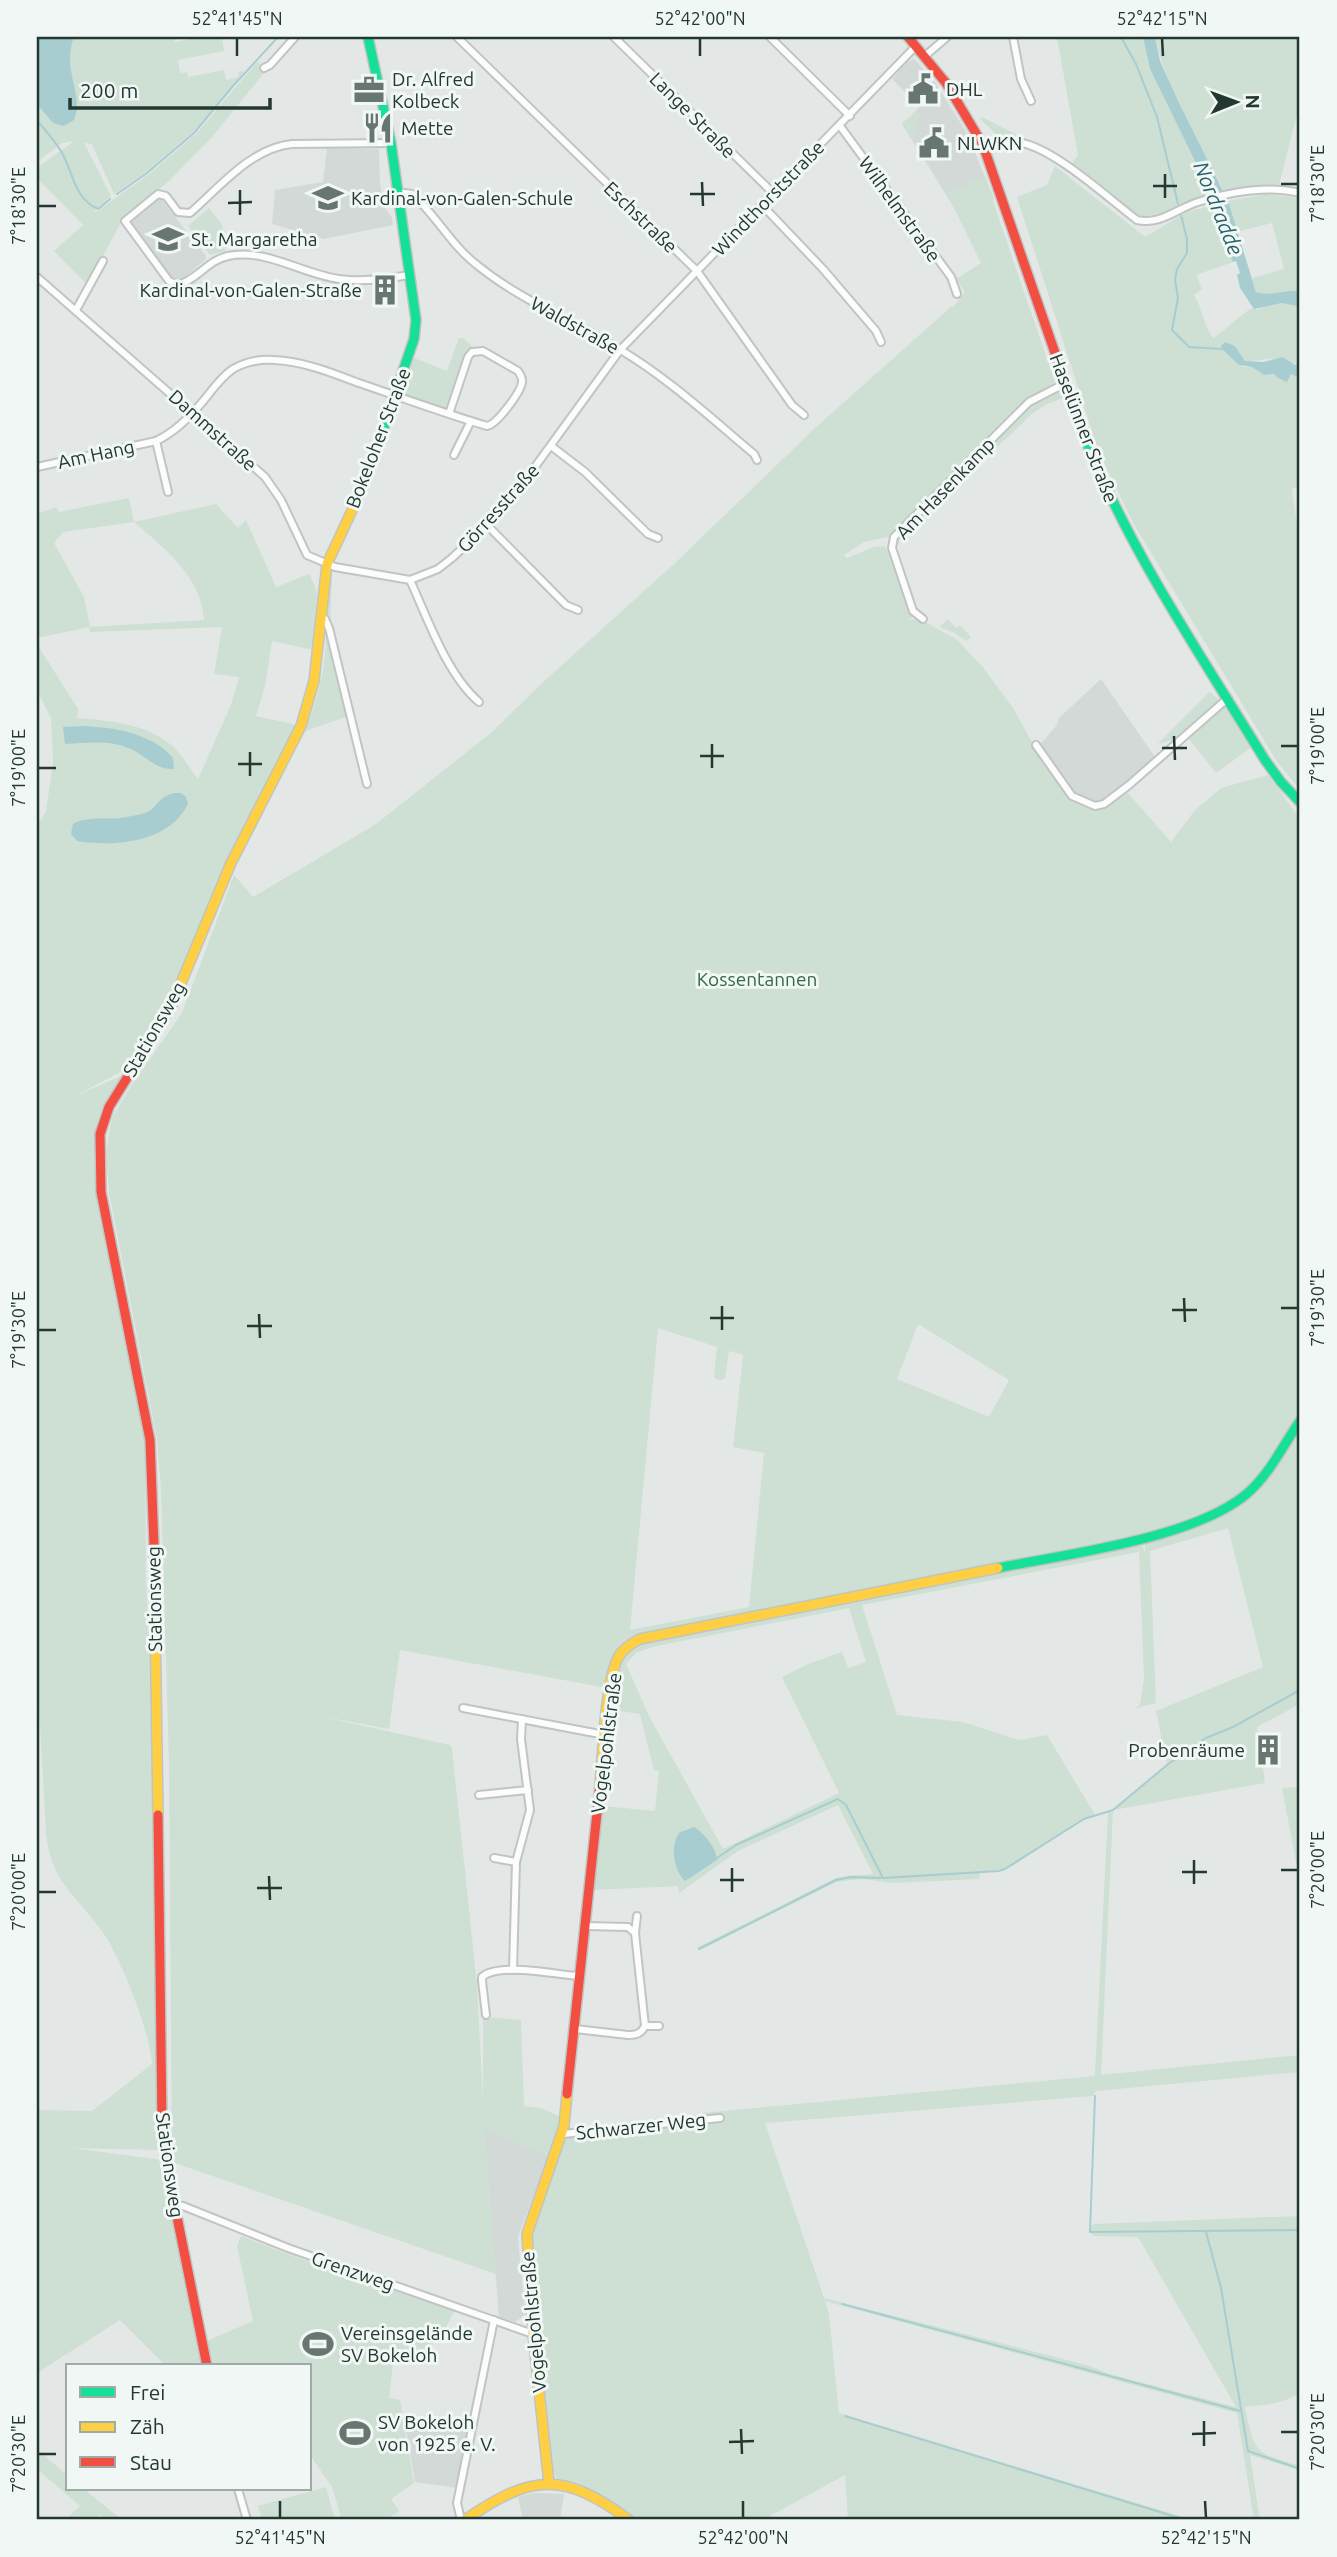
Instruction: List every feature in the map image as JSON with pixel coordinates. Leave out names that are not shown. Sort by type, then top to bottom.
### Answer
[{"type":"street","points":[[264,68],[270,65],[295,37]]},
{"type":"street","name":"Bokeloher Straße","points":[[232,863],[301,726],[314,681],[327,564],[366,479],[416,330],[391,143],[368,37]]},
{"type":"street","name":"Eschstraße","points":[[457,37],[697,271],[792,405],[804,415]]},
{"type":"street","name":"Lange Straße","points":[[614,37],[773,193]]},
{"type":"street","points":[[770,37],[850,116]]},
{"type":"street","name":"Haselünner Straße","points":[[908,37],[954,94],[984,145],[1064,384],[1090,452],[1131,539],[1273,771],[1300,802]]},
{"type":"street","points":[[925,56],[947,37]]},
{"type":"street","points":[[1013,37],[1021,79],[1031,101]]},
{"type":"street","name":"Windthorststraße","points":[[620,350],[916,46]]},
{"type":"street","name":"Wilhelmstraße","points":[[839,126],[951,277],[957,293]]},
{"type":"street","points":[[391,143],[292,144],[269,149],[255,157],[190,213],[178,212],[166,197],[158,194],[125,221],[169,281],[178,285],[185,284],[214,261],[241,255],[264,257],[338,279],[409,275]]},
{"type":"street","points":[[984,145],[1022,143],[1038,149],[1137,220],[1149,223],[1199,202],[1235,194],[1267,189],[1300,193]]},
{"type":"street","name":"Waldstraße","points":[[396,192],[412,194],[457,247],[496,280],[620,350],[673,387],[754,454],[757,460]]},
{"type":"street","points":[[762,205],[845,294],[876,331],[881,342]]},
{"type":"street","points":[[76,310],[103,261]]},
{"type":"street","name":"Dammstraße","points":[[37,277],[265,477],[281,500],[307,555],[327,564]]},
{"type":"street","name":"Görresstraße","points":[[410,580],[438,569],[487,526],[551,446],[620,350]]},
{"type":"street","name":"Am Hang","points":[[37,467],[156,441],[168,435],[231,370],[245,363],[274,360],[305,364],[449,414],[492,426],[499,420],[523,381],[518,371],[483,351],[472,352],[449,414]]},
{"type":"street","name":"Am Hasenkamp","points":[[923,620],[911,606],[892,548],[894,537],[1029,401],[1064,384]]},
{"type":"street","points":[[454,455],[471,421]]},
{"type":"street","name":"Am Hang","points":[[156,441],[168,492]]},
{"type":"street","points":[[551,446],[585,472],[648,534],[658,538]]},
{"type":"street","points":[[487,526],[566,605],[578,610]]},
{"type":"street","points":[[327,564],[410,580],[452,667],[468,693],[479,702]]},
{"type":"street","points":[[321,617],[329,628],[367,784]]},
{"type":"street","points":[[1036,746],[1072,796],[1095,806],[1104,804],[1228,698]]},
{"type":"street","name":"Stationsweg","points":[[207,2364],[166,2162],[162,2124],[150,1440],[102,1192],[99,1151],[100,1134],[109,1107],[172,1005],[232,863]]},
{"type":"street","name":"Vogelpohlstraße","points":[[549,2484],[533,2334],[527,2234],[562,2134],[611,1681],[616,1659],[629,1643],[668,1633],[1143,1539],[1213,1515],[1251,1490],[1300,1421]]},
{"type":"street","points":[[463,1708],[606,1735]]},
{"type":"street","points":[[513,1970],[516,1862],[529,1817],[521,1739],[522,1719]]},
{"type":"street","points":[[479,1795],[528,1790]]},
{"type":"street","points":[[494,1858],[516,1862]]},
{"type":"street","points":[[637,1916],[635,1933],[645,2026]]},
{"type":"street","points":[[585,1926],[628,1927],[635,1933]]},
{"type":"street","points":[[486,2015],[482,1977],[488,1972],[513,1970],[580,1976]]},
{"type":"street","points":[[575,2028],[636,2035],[645,2026],[659,2026]]},
{"type":"street","name":"Schwarzer Weg","points":[[562,2134],[720,2118]]},
{"type":"street","name":"Grenzweg","points":[[174,2205],[183,2206],[288,2248],[533,2334]]},
{"type":"street","points":[[494,2320],[457,2502],[463,2520],[493,2499],[515,2489],[549,2484],[574,2487],[592,2494],[629,2520]]},
{"type":"street","points":[[238,2490],[247,2520]]},
{"type":"shaded area","points":[[914,59],[935,82],[968,135],[994,199],[960,217],[902,124],[920,107],[892,79],[907,62]]},
{"type":"shaded area","name":"Kardinal-von-Galen-Schule","points":[[327,148],[379,149],[384,206],[393,225],[324,239],[272,224],[275,190],[323,182]]},
{"type":"shaded area","name":"St. Margaretha","points":[[161,199],[206,256],[206,259],[183,279],[174,279],[130,223]]},
{"type":"shaded area","points":[[1101,679],[1155,757],[1101,803],[1077,797],[1040,745],[1057,725],[1059,718]]},
{"type":"shaded area","points":[[484,2129],[549,2156],[518,2237],[525,2315],[515,2322],[499,2317]]},
{"type":"shaded area","points":[[404,2418],[468,2428],[458,2488],[415,2482]]},
{"type":"shaded area","points":[[534,2493],[564,2494],[560,2520],[523,2520],[518,2497]]},
{"type":"green space","points":[[37,37],[174,37],[175,42],[199,37],[222,37],[224,51],[178,60],[180,73],[187,72],[188,77],[224,70],[226,80],[239,77],[238,72],[243,71],[243,73],[193,132],[146,172],[114,194],[92,144],[84,143],[111,196],[96,212],[149,174],[196,134],[258,61],[264,73],[212,137],[170,180],[122,220],[88,285],[54,251],[83,225],[37,178],[37,168],[74,141],[62,143],[37,162]]},
{"type":"green space","points":[[1057,37],[1143,37],[1150,69],[1211,194],[1158,214],[1139,215],[1071,165],[1078,155]]},
{"type":"green space","points":[[1155,37],[1300,37],[1300,111],[1279,185],[1224,191],[1175,97]]},
{"type":"green space","points":[[920,107],[913,141],[902,124]]},
{"type":"green space","points":[[982,117],[1021,137],[998,136],[980,119]]},
{"type":"green space","points":[[1055,166],[1145,237],[1187,212],[1213,205],[1220,236],[1233,262],[1196,275],[1202,289],[1194,295],[1213,338],[1252,308],[1257,310],[1282,303],[1297,306],[1300,312],[1300,363],[1272,359],[1245,361],[1235,346],[1222,349],[1243,367],[1252,367],[1262,374],[1291,374],[1300,378],[1300,486],[1292,489],[1300,533],[1300,790],[1276,760],[1133,523],[1098,450],[1017,197],[1047,185]]},
{"type":"green space","name":"Kossentannen","points":[[977,177],[985,178],[1055,382],[1028,400],[892,536],[864,542],[844,555],[847,558],[874,547],[885,546],[914,616],[908,621],[918,618],[956,639],[982,666],[1013,708],[1033,744],[1079,805],[1102,809],[1128,793],[1171,842],[1195,810],[1221,788],[1268,775],[1300,819],[1300,1412],[1250,1486],[1231,1502],[1146,1535],[628,1642],[607,1688],[400,1650],[389,1729],[319,1716],[450,1745],[452,1749],[477,1985],[483,2101],[483,2017],[521,2020],[524,2106],[540,2108],[562,2117],[549,2156],[484,2130],[496,2274],[172,2162],[169,1763],[161,1489],[157,1439],[109,1192],[106,1153],[112,1118],[182,1013],[234,875],[253,897],[376,824],[492,732],[674,564],[814,429],[953,307],[965,292],[956,279],[981,263],[946,192],[953,187],[956,191]],"holes":[[[918,1324],[1009,1380],[989,1417],[897,1379]],[[658,1328],[717,1347],[716,1379],[725,1378],[729,1351],[743,1355],[733,1447],[764,1453],[749,1607],[630,1630]]]},
{"type":"green space","points":[[1266,194],[1300,198],[1300,291],[1267,294],[1256,292],[1252,278],[1284,269],[1272,223],[1236,232],[1228,201]]},
{"type":"green space","points":[[209,208],[222,225],[225,251],[210,255],[188,226]]},
{"type":"green space","points":[[459,338],[463,338],[474,348],[470,350],[447,409],[402,394],[414,358],[447,371]]},
{"type":"green space","points":[[1062,391],[1064,398],[1033,413],[900,539],[896,546],[915,601],[911,604],[894,546],[897,538],[1030,404]]},
{"type":"green space","points":[[129,498],[134,522],[216,504],[238,528],[246,520],[276,587],[309,574],[317,591],[313,650],[272,641],[265,686],[256,716],[296,725],[227,862],[170,1001],[128,1068],[73,1097],[121,1076],[101,1113],[95,1158],[98,1192],[145,1440],[146,1583],[152,1683],[159,2150],[72,2148],[162,2160],[202,2364],[164,2364],[120,2320],[37,2373],[37,2110],[92,2111],[152,2064],[141,2016],[119,1961],[104,1934],[60,1878],[49,1851],[46,1834],[37,1667],[37,826],[46,811],[53,763],[51,718],[37,691],[37,644],[78,709],[77,718],[132,726],[158,736],[179,753],[198,779],[231,705],[239,677],[214,674],[222,627],[90,632],[89,627],[37,638],[37,514],[56,507],[59,512]],"holes":[[[134,522],[169,553],[196,590],[204,620],[90,627],[84,597],[54,543],[63,532]]]},
{"type":"green space","points":[[332,576],[330,628],[348,716],[306,731],[323,671],[328,594]]},
{"type":"green space","points":[[948,619],[956,628],[960,625],[971,637],[966,641],[939,627]]},
{"type":"green space","points":[[1209,692],[1228,707],[1252,747],[1216,773],[1187,736],[1158,744]]},
{"type":"green space","points":[[1300,1426],[1300,1704],[1257,1727],[1265,1783],[1113,1810],[1167,1765],[1156,1711],[1263,1667],[1228,1528],[1150,1551],[1156,1703],[1133,1709],[1140,1705],[1144,1679],[1139,1552],[862,1605],[897,1715],[963,1722],[1019,1740],[1047,1735],[1095,1815],[1084,1819],[1005,1869],[980,1872],[979,1879],[894,1883],[862,1879],[836,1882],[700,1950],[698,1947],[836,1878],[873,1874],[838,1805],[738,1851],[679,1893],[678,1886],[593,1890],[602,1806],[655,1811],[659,1771],[654,1770],[640,1714],[613,1710],[618,1664],[630,1645],[1141,1542],[1145,1552],[1145,1541],[1235,1507]],"holes":[[[849,1608],[866,1662],[848,1668],[842,1652],[782,1677],[839,1793],[723,1849],[649,1716],[626,1664],[636,1653],[652,1647]],[[689,1828],[717,1855],[717,1861],[673,1844],[680,1832]]]},
{"type":"green space","points":[[1300,1787],[1300,1883],[1282,1788]]},
{"type":"green space","points":[[1113,1810],[1101,2075],[1300,2055],[1300,2072],[1096,2091],[1093,2096],[765,2123],[824,2298],[1090,2366],[1109,2374],[1236,2407],[1138,2237],[1093,2236],[1089,2228],[1094,2224],[1300,2216],[1300,2392],[1280,2402],[1245,2407],[1251,2434],[1259,2449],[1273,2458],[1300,2466],[1300,2470],[1250,2455],[1260,2520],[1254,2520],[1237,2413],[825,2301],[829,2314],[839,2413],[1193,2520],[848,2520],[845,2475],[770,2516],[773,2520],[634,2520],[598,2495],[558,2480],[552,2471],[529,2245],[532,2228],[565,2139],[573,2133],[702,2120],[702,2113],[1095,2076],[1108,1812]]},
{"type":"green space","points":[[241,2236],[454,2311],[443,2333],[432,2345],[394,2356],[389,2398],[400,2400],[414,2483],[391,2499],[399,2511],[386,2520],[342,2520],[332,2487],[312,2458],[312,2364],[213,2364],[207,2341],[253,2321],[237,2246]]},
{"type":"green space","points":[[37,2449],[66,2474],[66,2490],[85,2490],[122,2520],[107,2520],[100,2515],[95,2520],[65,2520],[80,2506],[37,2469]]},
{"type":"green space","points":[[326,2487],[335,2520],[262,2520],[258,2506]]},
{"type":"water","points":[[37,37],[74,37],[70,60],[77,111],[74,120],[64,126],[53,123],[37,104]]},
{"type":"water","name":"Nordradde","points":[[1143,37],[1155,37],[1160,61],[1228,201],[1256,292],[1267,294],[1300,291],[1300,312],[1297,306],[1282,303],[1254,309],[1240,288],[1237,275],[1240,273],[1236,261],[1233,262],[1220,236],[1211,194],[1150,69]]},
{"type":"water","points":[[1225,342],[1235,346],[1245,361],[1263,362],[1283,357],[1295,365],[1300,362],[1300,378],[1291,374],[1287,382],[1274,374],[1264,375],[1252,367],[1239,365],[1222,349],[1221,346]]},
{"type":"water","points":[[63,727],[119,730],[143,737],[164,749],[173,758],[174,769],[161,767],[120,745],[65,744]]},
{"type":"water","points":[[174,793],[181,793],[188,804],[168,827],[154,834],[123,842],[92,843],[77,841],[71,834],[73,824],[79,821],[143,813]]},
{"type":"water","points":[[694,1827],[709,1842],[717,1860],[685,1881],[676,1864],[675,1843],[680,1832]]},
{"type":"waterway","points":[[117,194],[147,173],[194,133],[278,37]]},
{"type":"waterway","points":[[1121,37],[1136,64],[1157,117],[1178,204]]},
{"type":"waterway","points":[[37,120],[61,151],[84,199],[98,209],[110,199]]},
{"type":"waterway","points":[[1181,215],[1187,239],[1187,253],[1177,269],[1175,280],[1178,298],[1172,330],[1189,347],[1222,349]]},
{"type":"waterway","points":[[717,1858],[736,1845],[838,1799],[846,1805],[883,1878],[999,1871],[1084,1819],[1113,1810],[1167,1765],[1206,1738],[1233,1727],[1300,1690]]},
{"type":"waterway","points":[[699,1949],[836,1880],[851,1877],[881,1878]]},
{"type":"waterway","points":[[1095,2096],[1090,2232],[1300,2230]]},
{"type":"waterway","points":[[1206,2232],[1221,2288],[1248,2451],[1300,2469]]},
{"type":"waterway","points":[[842,2304],[1240,2411]]},
{"type":"waterway","points":[[845,2416],[1186,2520]]},
{"type":"traffic: fast","points":[[354,506],[366,479],[414,339],[416,320],[391,143],[368,37]]},
{"type":"traffic: fast","points":[[1081,428],[1119,514],[1165,598],[1265,760],[1300,802]]},
{"type":"traffic: fast","points":[[998,1568],[1131,1542],[1167,1532],[1229,1507],[1258,1483],[1300,1421]]},
{"type":"traffic: slow","points":[[156,1031],[172,1005],[231,863],[301,726],[314,681],[327,564],[354,506]]},
{"type":"traffic: slow","points":[[154,1546],[158,1815]]},
{"type":"traffic: slow","points":[[600,1785],[608,1699],[614,1667],[621,1653],[640,1639],[998,1568]]},
{"type":"traffic: slow","points":[[549,2484],[533,2334],[527,2234],[564,2126],[567,2094]]},
{"type":"traffic: slow","points":[[465,2520],[509,2494],[547,2484],[566,2486],[585,2493],[629,2520]]},
{"type":"traffic: jam","points":[[908,37],[946,83],[983,145],[1081,428]]},
{"type":"traffic: jam","points":[[154,1546],[150,1440],[101,1192],[100,1134],[109,1107],[156,1031]]},
{"type":"traffic: jam","points":[[567,2094],[600,1785]]},
{"type":"traffic: jam","points":[[158,1815],[162,2124],[166,2162],[207,2364]]},
{"type":"place","name":"DHL","points":[[923,89]]},
{"type":"place","name":"Dr. Alfred Kolbeck","points":[[369,90]]},
{"type":"place","name":"Mette","points":[[378,128]]},
{"type":"place","name":"NLWKN","points":[[934,143]]},
{"type":"place","name":"Kardinal-von-Galen-Schule","points":[[328,198]]},
{"type":"place","name":"St. Margaretha","points":[[168,239]]},
{"type":"place","name":"Kardinal-von-Galen-Straße","points":[[385,290]]},
{"type":"place","name":"Probenräume","points":[[1268,1750]]},
{"type":"place","name":"Vereinsgelände SV Bokeloh","points":[[318,2344]]},
{"type":"place","name":"SV Bokeloh von 1925 e. V.","points":[[355,2433]]}]
